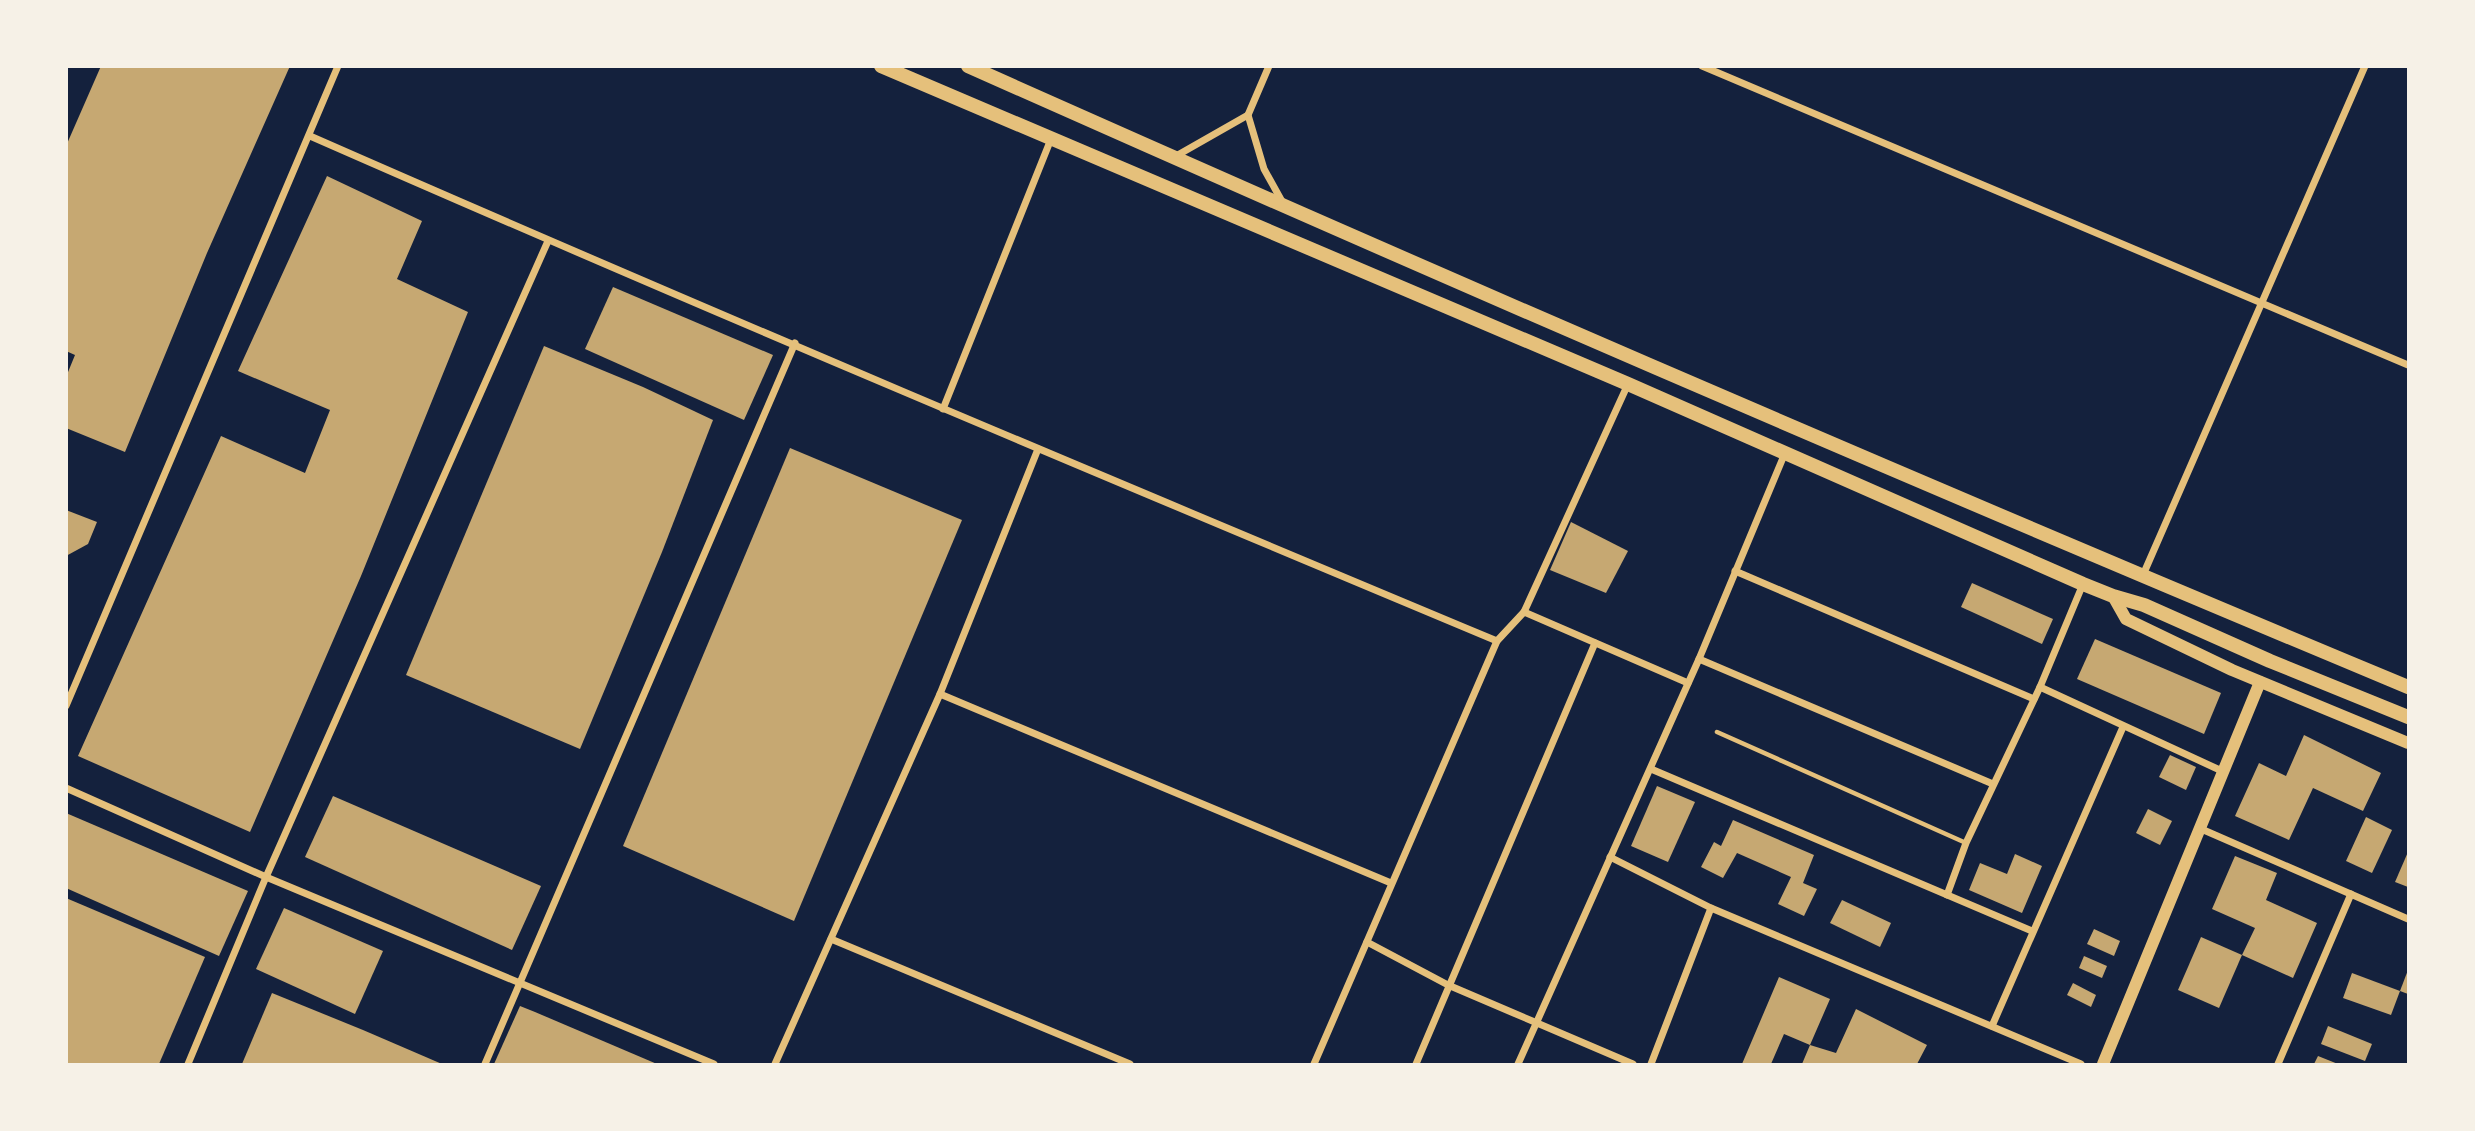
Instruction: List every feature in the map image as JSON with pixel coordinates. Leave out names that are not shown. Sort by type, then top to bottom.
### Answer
[{"type":"main road","points":[[881,66],[1628,384],[2083,584],[2144,605],[2409,718]]},
{"type":"main road","points":[[968,66],[1173,158],[2142,576],[2409,687]]},
{"type":"street","points":[[66,706],[338,66]]},
{"type":"street","points":[[1173,158],[1248,115],[1269,66]]},
{"type":"street","points":[[1702,66],[2409,365]]},
{"type":"street","points":[[2142,576],[2365,66]]},
{"type":"street","points":[[1248,115],[1264,169],[1285,206]]},
{"type":"street","points":[[310,136],[943,410],[1497,641]]},
{"type":"street","points":[[943,410],[1051,139]]},
{"type":"street","points":[[188,1065],[266,877],[548,241]]},
{"type":"street","points":[[485,1065],[795,344]]},
{"type":"street","points":[[1314,1065],[1497,641],[1524,612],[1628,384]]},
{"type":"street","points":[[775,1065],[940,694],[1038,449]]},
{"type":"street","points":[[1518,1065],[1699,659],[1785,452]]},
{"type":"street","points":[[1735,571],[2034,699]]},
{"type":"street","points":[[1947,895],[1966,843],[2040,687],[2083,584]]},
{"type":"street","points":[[2113,596],[2126,619],[2260,681],[2409,743]]},
{"type":"street","points":[[1524,612],[1688,683]]},
{"type":"street","points":[[1416,1065],[1595,643]]},
{"type":"street","points":[[1699,659],[1993,784]]},
{"type":"street","points":[[2103,1065],[2260,681]]},
{"type":"street","points":[[2040,687],[2222,771]]},
{"type":"street","points":[[940,694],[1391,883]]},
{"type":"street","points":[[1992,1026],[2123,727]]},
{"type":"street","points":[[1651,769],[2032,931]]},
{"type":"street","points":[[66,788],[266,877],[714,1065]]},
{"type":"street","points":[[2198,828],[2409,919]]},
{"type":"street","points":[[1609,856],[1711,908],[2081,1065]]},
{"type":"street","points":[[2278,1065],[2351,894]]},
{"type":"street","points":[[1651,1065],[1711,908]]},
{"type":"street","points":[[831,939],[1130,1065]]},
{"type":"street","points":[[1367,942],[1448,985],[1633,1065]]},
{"type":"lane","points":[[1717,732],[1966,843]]},
{"type":"building","points":[[101,66],[290,66],[207,253],[125,452],[66,428],[66,377],[75,355],[66,351],[66,146]]},
{"type":"building","points":[[327,176],[422,221],[397,279],[468,312],[361,576],[250,832],[78,756],[221,436],[305,473],[330,410],[238,371]]},
{"type":"building","points":[[613,287],[773,355],[744,420],[585,349]]},
{"type":"building","points":[[544,346],[643,387],[713,420],[662,552],[580,749],[406,675]]},
{"type":"building","points":[[790,448],[962,520],[794,921],[623,846]]},
{"type":"building","points":[[66,510],[97,522],[88,544],[66,556]]},
{"type":"building","points":[[1571,522],[1628,551],[1606,593],[1550,570]]},
{"type":"building","points":[[1972,583],[2053,619],[2042,644],[1961,607]]},
{"type":"building","points":[[2095,639],[2221,693],[2204,734],[2077,679]]},
{"type":"building","points":[[2304,735],[2381,773],[2363,811],[2313,788],[2289,840],[2235,816],[2259,763],[2286,776]]},
{"type":"building","points":[[2170,755],[2196,767],[2186,790],[2159,777]]},
{"type":"building","points":[[1657,786],[1695,802],[1668,862],[1631,846]]},
{"type":"building","points":[[333,796],[541,886],[512,950],[305,857]]},
{"type":"building","points":[[2148,809],[2172,821],[2160,845],[2136,833]]},
{"type":"building","points":[[66,813],[248,891],[219,956],[66,888]]},
{"type":"building","points":[[2366,817],[2392,830],[2372,873],[2346,861]]},
{"type":"building","points":[[1733,820],[1814,855],[1803,883],[1817,889],[1804,916],[1778,904],[1791,877],[1737,853],[1723,878],[1701,867],[1714,842],[1721,846]]},
{"type":"building","points":[[2408,852],[2408,887],[2395,882]]},
{"type":"building","points":[[2015,854],[2042,866],[2022,913],[1969,890],[1980,863],[2007,874]]},
{"type":"building","points":[[2235,856],[2277,873],[2266,900],[2317,923],[2293,978],[2242,955],[2255,928],[2212,909]]},
{"type":"building","points":[[66,898],[205,957],[159,1064],[66,1064]]},
{"type":"building","points":[[1842,900],[1891,923],[1880,947],[1830,923]]},
{"type":"building","points":[[284,908],[383,951],[355,1014],[256,969]]},
{"type":"building","points":[[2094,929],[2120,941],[2114,956],[2087,944]]},
{"type":"building","points":[[2201,937],[2242,955],[2219,1008],[2178,990]]},
{"type":"building","points":[[2084,956],[2107,966],[2102,978],[2079,968]]},
{"type":"building","points":[[2408,970],[2408,994],[2400,991]]},
{"type":"building","points":[[2352,973],[2400,991],[2391,1015],[2343,998]]},
{"type":"building","points":[[1779,977],[1830,999],[1810,1045],[1784,1034],[1771,1064],[1742,1064]]},
{"type":"building","points":[[2073,983],[2096,995],[2091,1007],[2067,995]]},
{"type":"building","points":[[272,993],[363,1030],[442,1064],[242,1064]]},
{"type":"building","points":[[520,1006],[535,1012],[657,1064],[494,1064]]},
{"type":"building","points":[[1856,1009],[1927,1045],[1917,1064],[1802,1064],[1810,1045],[1836,1053]]},
{"type":"building","points":[[2328,1026],[2372,1044],[2365,1061],[2321,1044]]},
{"type":"building","points":[[2318,1056],[2338,1064],[2314,1064]]}]
